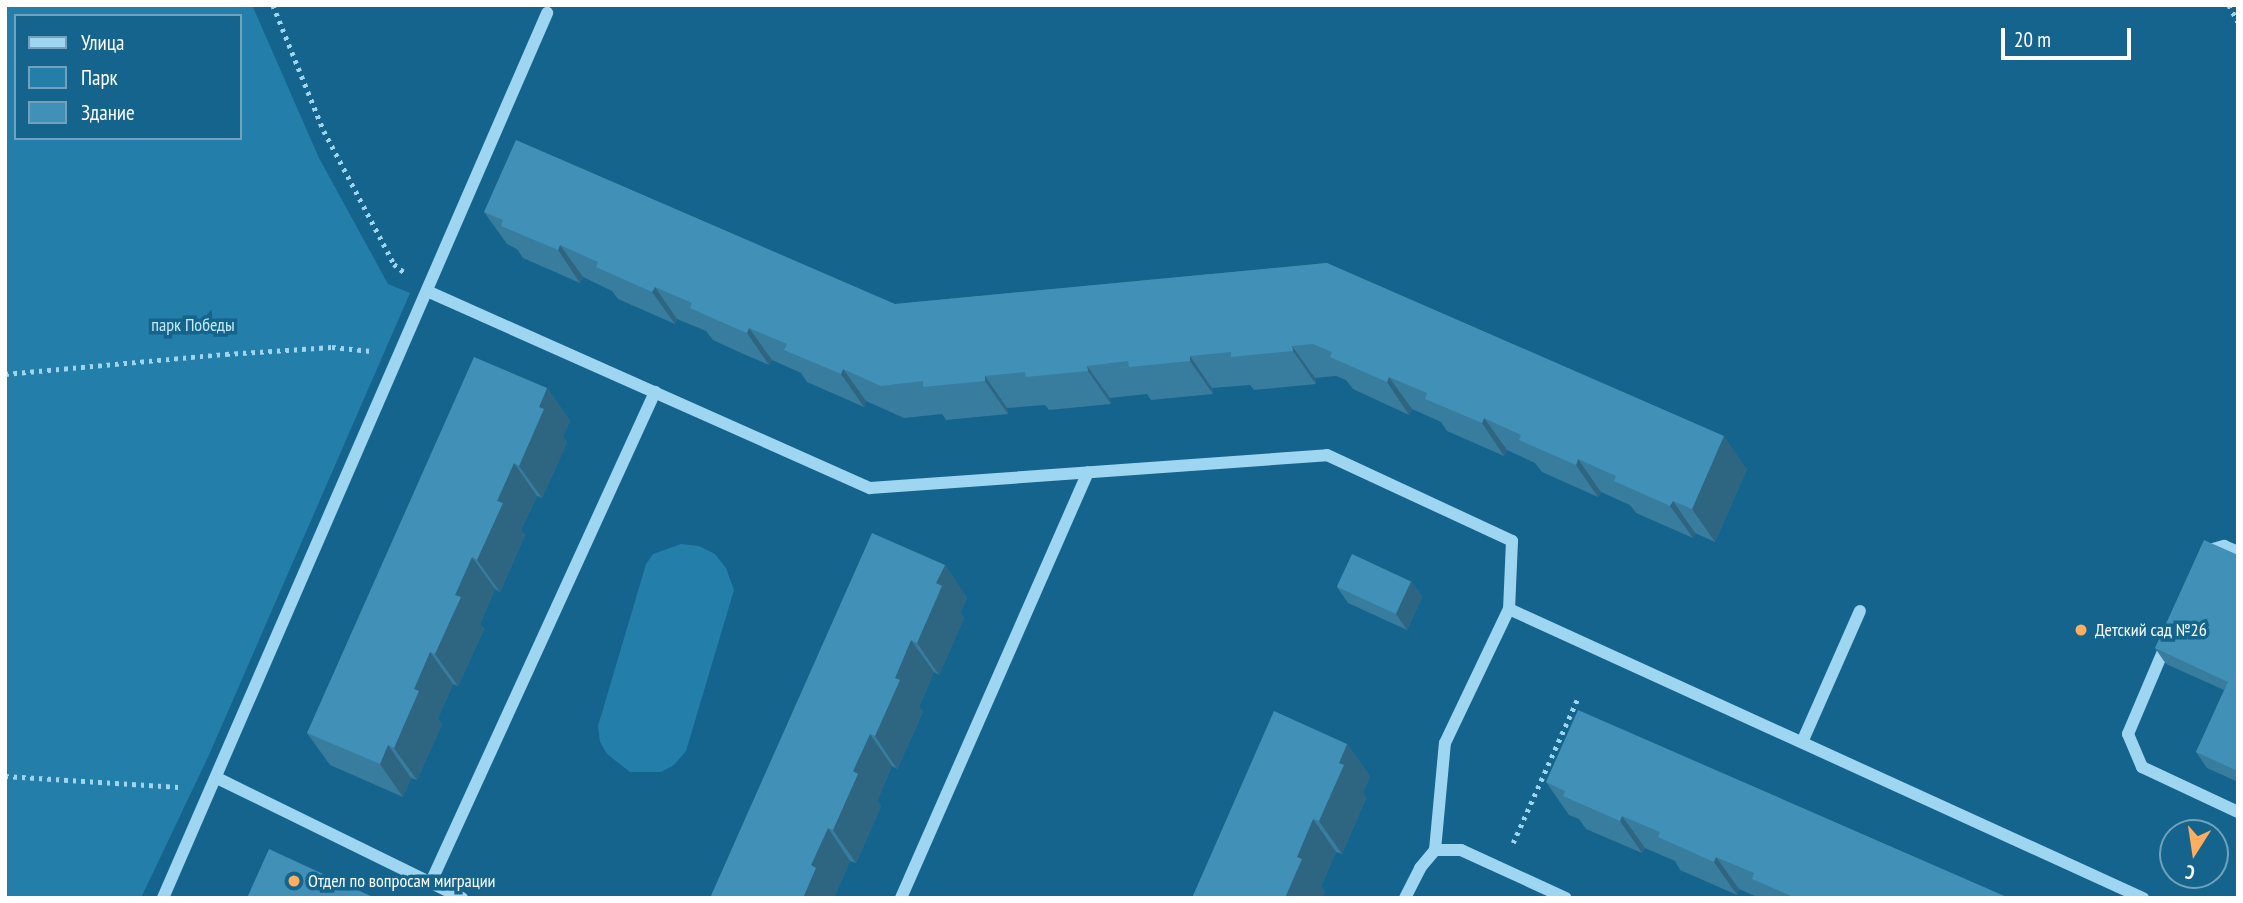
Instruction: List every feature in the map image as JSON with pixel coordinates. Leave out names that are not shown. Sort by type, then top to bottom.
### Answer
[{"type":"lane","points":[[163,898],[547,13]]},
{"type":"lane","points":[[427,291],[870,488],[1327,455],[1512,541],[1509,609],[1446,743],[1435,850],[1420,868],[1405,898]]},
{"type":"lane","points":[[431,882],[655,392]]},
{"type":"lane","points":[[901,898],[1088,472]]},
{"type":"lane","points":[[2201,563],[2206,551],[2224,546],[2238,552]]},
{"type":"lane","points":[[1509,609],[1803,740],[2143,898]]},
{"type":"lane","points":[[1803,740],[1860,611]]},
{"type":"lane","points":[[2175,624],[2128,734],[2142,767],[2238,812]]},
{"type":"lane","points":[[214,784],[462,898]]},
{"type":"lane","points":[[1435,850],[1461,850],[1566,898]]},
{"type":"path","points":[[272,5],[324,131],[394,264],[427,291]]},
{"type":"path","points":[[2229,5],[2238,22]]},
{"type":"path","points":[[5,374],[332,347],[400,354]]},
{"type":"path","points":[[1502,868],[1577,700]]},
{"type":"path","points":[[5,776],[214,784]]},
{"type":"green space","name":"парк Победы","points":[[5,5],[252,5],[319,158],[388,284],[410,293],[209,755],[141,898],[5,898]]},
{"type":"green space","points":[[681,544],[699,546],[715,554],[726,568],[734,590],[686,751],[674,765],[661,772],[630,772],[607,754],[600,742],[598,726],[646,564],[653,554]]},
{"type":"building","points":[[516,140],[895,304],[1327,263],[1724,436],[1692,509],[1673,501],[1670,506],[1614,481],[1616,476],[1578,459],[1576,465],[1519,440],[1521,435],[1484,418],[1482,423],[1425,399],[1427,393],[1389,377],[1387,382],[1330,357],[1332,352],[1313,344],[1292,346],[1293,351],[1231,357],[1231,352],[1190,356],[1190,361],[1129,367],[1128,361],[1087,366],[1088,371],[1026,377],[1025,372],[985,376],[985,381],[923,387],[923,381],[881,386],[843,369],[841,374],[784,350],[787,344],[749,328],[747,333],[719,321],[690,308],[692,303],[655,287],[652,292],[596,267],[598,262],[560,245],[558,250],[501,226],[503,220],[484,212]]},
{"type":"building","points":[[474,357],[547,388],[539,407],[544,409],[519,466],[514,463],[497,501],[503,503],[477,560],[472,557],[455,595],[461,597],[435,654],[430,652],[414,689],[419,691],[394,748],[388,745],[380,764],[307,733]]},
{"type":"building","points":[[872,533],[945,565],[936,583],[942,586],[917,643],[911,640],[895,678],[900,680],[875,736],[870,734],[853,771],[858,774],[833,830],[828,828],[811,865],[816,868],[803,898],[710,898]]},
{"type":"building","points":[[2204,540],[2238,555],[2238,771],[2196,752],[2228,682],[2155,648]]},
{"type":"building","points":[[1352,554],[1411,581],[1396,614],[1337,587]]},
{"type":"building","points":[[1578,710],[2009,898],[1796,898],[1752,879],[1754,873],[1716,857],[1714,862],[1658,837],[1660,832],[1622,816],[1620,821],[1563,796],[1565,791],[1546,782]]},
{"type":"building","points":[[1274,711],[1347,744],[1339,763],[1344,765],[1319,821],[1313,819],[1297,857],[1302,859],[1285,898],[1192,898]]},
{"type":"building","points":[[269,849],[375,898],[247,898]]},
{"type":"place","name":"Детский сад №26","points":[[2081,630]]},
{"type":"place","name":"Отдел по вопросам миграции","points":[[294,881]]}]
